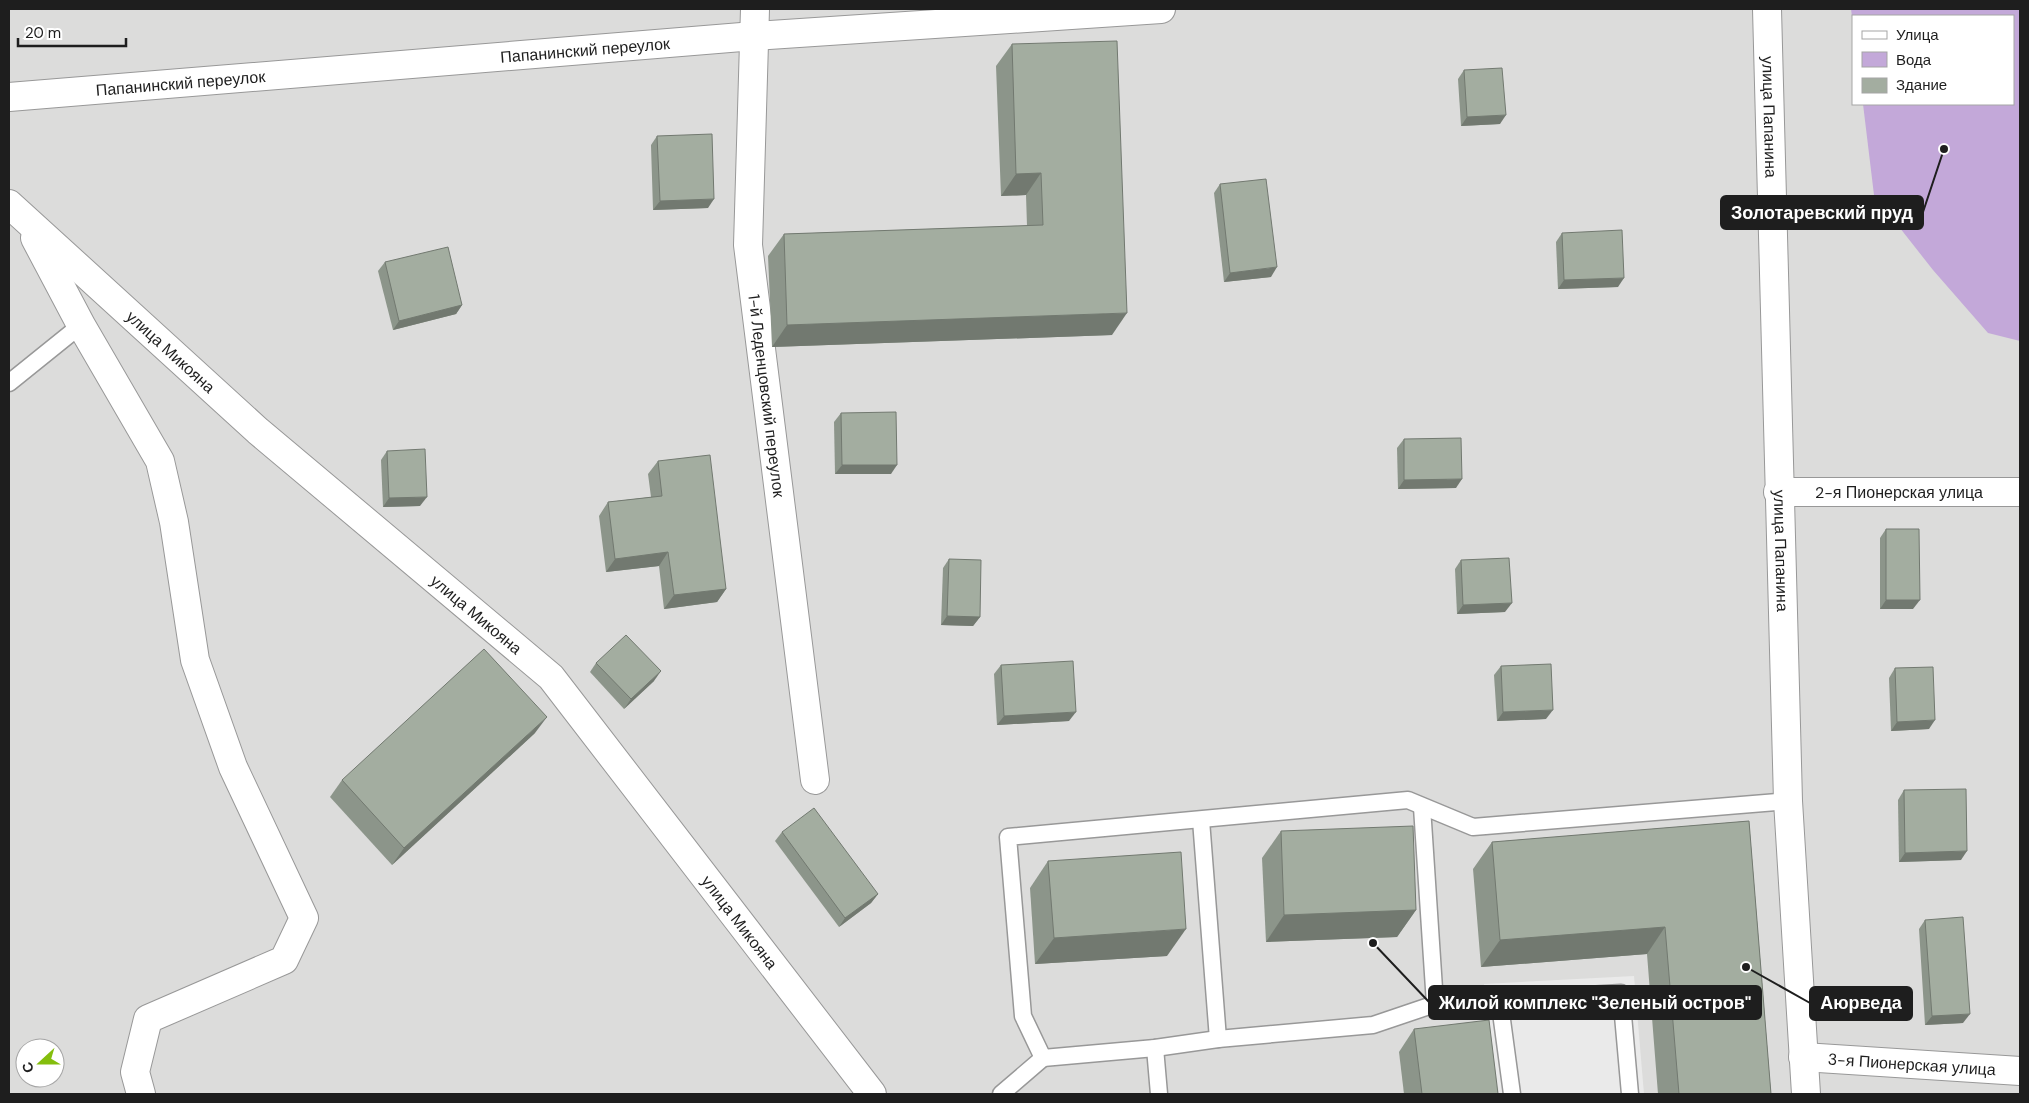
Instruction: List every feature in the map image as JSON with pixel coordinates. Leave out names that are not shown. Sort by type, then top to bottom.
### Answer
[{"type":"street","name":"1-й Леденцовский переулок","points":[[755,9],[748,245],[815,780]]},
{"type":"street","name":"Папанинский переулок","points":[[9,97],[754,36],[1162,9]]},
{"type":"street","name":"улица Папанина","points":[[1767,9],[1778,492],[1788,801],[1806,1094]]},
{"type":"street","points":[[18,213],[160,461],[174,522],[195,660],[233,767],[304,918],[284,960],[148,1019],[135,1072],[141,1094]]},
{"type":"street","name":"улица Микояна","points":[[18,213],[258,431],[551,677],[872,1094]]},
{"type":"street","name":"2-я Пионерская улица","points":[[1778,492],[2020,492]]},
{"type":"street","name":"3-я Пионерская улица","points":[[1803,1057],[2020,1071]]},
{"type":"lane","points":[[9,383],[81,325]]},
{"type":"lane","points":[[1042,1058],[1023,1016],[1008,838],[1408,800],[1473,827],[1788,801]]},
{"type":"lane","points":[[1422,807],[1435,1004]]},
{"type":"lane","points":[[1201,820],[1218,1038]]},
{"type":"lane","points":[[1001,1094],[1042,1058],[1155,1048],[1218,1038],[1373,1025],[1435,1004],[1499,998],[1621,993],[1630,1094]]},
{"type":"lane","points":[[1499,998],[1512,1094]]},
{"type":"lane","points":[[1155,1048],[1159,1094]]},
{"type":"shaded area","points":[[9,9],[2020,9],[2020,1094],[9,1094]]},
{"type":"shaded area","points":[[1634,976],[1644,1094],[1499,1094],[1484,984]]},
{"type":"water","points":[[1851,9],[2020,9],[2020,341],[1988,333],[1933,270],[1874,195],[1863,105],[2014,105],[2014,15],[1852,15],[1852,17]]},
{"type":"building","points":[[1117,41],[1127,313],[787,325],[784,234],[1043,225],[1041,173],[1016,174],[1012,44]]},
{"type":"building","points":[[1502,68],[1506,115],[1467,117],[1464,70]]},
{"type":"building","points":[[712,134],[714,199],[660,201],[657,136]]},
{"type":"building","points":[[1266,179],[1277,267],[1230,273],[1220,184]]},
{"type":"building","points":[[1622,230],[1624,278],[1564,280],[1562,233]]},
{"type":"building","points":[[448,247],[462,305],[399,321],[385,262]]},
{"type":"building","points":[[896,412],[897,465],[842,465],[841,413]]},
{"type":"building","points":[[1461,438],[1462,479],[1404,480],[1404,439]]},
{"type":"building","points":[[425,449],[427,497],[389,498],[387,451]]},
{"type":"building","points":[[710,455],[726,589],[674,595],[668,552],[615,559],[608,502],[662,496],[658,461]]},
{"type":"building","points":[[1886,529],[1919,529],[1920,600],[1886,600]]},
{"type":"building","points":[[1509,558],[1512,603],[1463,605],[1461,560]]},
{"type":"building","points":[[949,559],[981,560],[980,617],[947,616]]},
{"type":"building","points":[[626,635],[661,671],[631,699],[596,663]]},
{"type":"building","points":[[484,649],[547,717],[404,848],[342,780]]},
{"type":"building","points":[[1073,661],[1076,712],[1004,716],[1001,665]]},
{"type":"building","points":[[1551,664],[1553,710],[1503,712],[1501,666]]},
{"type":"building","points":[[1933,667],[1935,720],[1897,722],[1895,668]]},
{"type":"building","points":[[1966,789],[1967,851],[1905,853],[1904,790]]},
{"type":"building","points":[[814,808],[878,894],[845,918],[782,832]]},
{"type":"building","points":[[1749,821],[1771,1094],[1679,1094],[1665,927],[1500,940],[1492,842]]},
{"type":"building","points":[[1413,826],[1416,910],[1284,915],[1281,831]]},
{"type":"building","points":[[1181,852],[1186,929],[1054,938],[1048,861]]},
{"type":"building","points":[[1963,917],[1970,1014],[1932,1016],[1925,920]]},
{"type":"building","points":[[1489,1020],[1498,1094],[1422,1094],[1414,1029]]},
{"type":"place","name":"Золотаревский пруд","points":[[1944,149]]},
{"type":"place","name":"Жилой комплекс \"Зеленый остров\"","points":[[1373,943]]},
{"type":"place","name":"Аюрведа","points":[[1746,967]]}]
